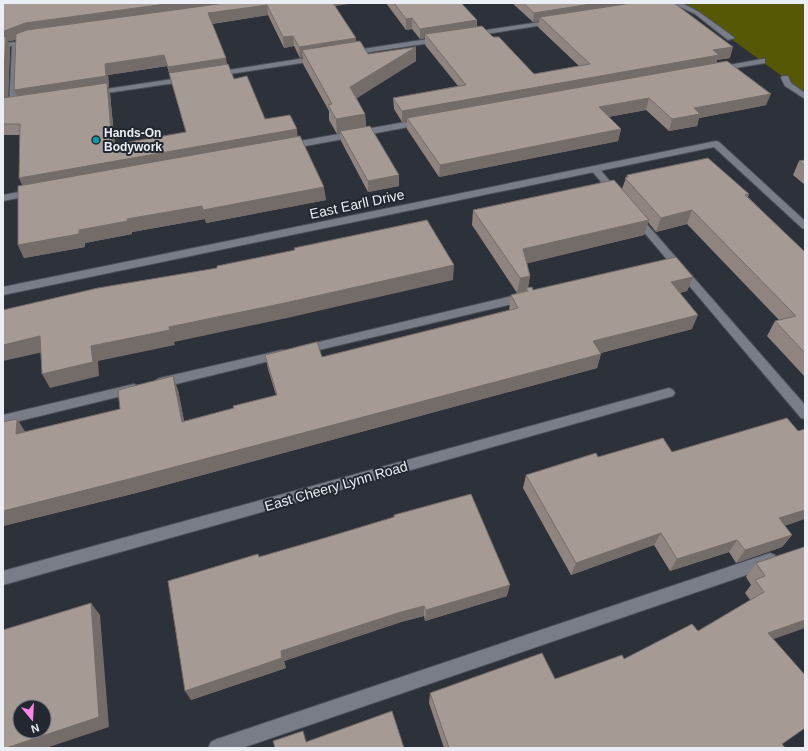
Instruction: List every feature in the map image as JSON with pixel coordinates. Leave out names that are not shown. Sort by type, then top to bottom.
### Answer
[{"type":"street","points":[[662,5],[677,3],[697,13],[731,38]]},
{"type":"street","points":[[343,54],[563,20]]},
{"type":"street","points":[[3,45],[19,42],[17,105],[3,107]]},
{"type":"street","points":[[210,75],[328,57]]},
{"type":"street","points":[[707,71],[762,61]]},
{"type":"street","points":[[84,95],[194,78]]},
{"type":"street","points":[[785,78],[788,84],[805,97]]},
{"type":"street","points":[[277,149],[434,120]]},
{"type":"street","name":"East Earll Drive","points":[[3,291],[716,144],[805,226]]},
{"type":"street","points":[[595,169],[805,414]]},
{"type":"street","points":[[3,198],[42,191]]},
{"type":"street","points":[[659,265],[674,262]]},
{"type":"street","points":[[3,420],[536,294]]},
{"type":"street","name":"East Cheery Lynn Road","points":[[3,578],[669,393]]},
{"type":"street","points":[[217,748],[782,556]]},
{"type":"shaded area","points":[[682,3],[805,3],[805,93]]},
{"type":"building","points":[[3,3],[173,3],[25,23],[3,31]]},
{"type":"building","points":[[225,3],[333,3],[356,38],[299,47],[293,36],[283,37],[267,5],[208,13],[226,58],[168,67],[164,55],[105,64],[106,76],[14,90],[16,34],[27,30]]},
{"type":"building","points":[[394,3],[461,3],[477,20],[420,29],[412,18],[406,19]]},
{"type":"building","points":[[523,3],[597,3],[534,13]]},
{"type":"building","points":[[632,3],[674,3],[733,47],[713,50],[719,55],[402,111],[393,98],[466,85],[425,34],[482,26],[493,37],[499,37],[534,74],[590,64],[540,17]]},
{"type":"building","points":[[3,37],[6,37],[3,89]]},
{"type":"building","points":[[360,41],[368,54],[416,47],[350,87],[365,114],[336,119],[328,105],[332,104],[302,50]]},
{"type":"building","points":[[727,61],[771,94],[694,108],[700,114],[672,119],[649,98],[599,107],[621,129],[440,165],[407,118]]},
{"type":"building","points":[[228,64],[234,79],[247,76],[265,119],[290,115],[297,129],[19,178],[20,124],[3,124],[3,98],[107,83],[112,145],[186,132],[169,73]]},
{"type":"building","points":[[370,126],[399,175],[368,181],[340,131]]},
{"type":"building","points":[[300,136],[324,187],[203,210],[202,206],[127,219],[128,221],[79,230],[79,234],[18,245],[18,186]]},
{"type":"building","points":[[708,158],[749,194],[745,195],[805,252],[805,353],[775,321],[796,316],[692,210],[661,218],[625,178],[628,177],[627,175]]},
{"type":"building","points":[[805,160],[805,166],[799,161]]},
{"type":"building","points":[[614,180],[649,220],[523,249],[530,276],[520,278],[473,210]]},
{"type":"building","points":[[427,220],[454,265],[285,303],[169,327],[170,330],[91,346],[93,362],[42,374],[40,336],[3,345],[3,310],[98,288],[217,268],[217,266],[295,250],[294,248]]},
{"type":"building","points":[[676,257],[693,277],[671,282],[698,315],[593,341],[601,354],[3,511],[3,422],[17,419],[16,434],[120,409],[118,390],[173,376],[182,422],[234,408],[233,406],[277,395],[265,355],[317,342],[322,357],[518,308],[511,295],[528,291],[526,288],[532,287],[533,290]]},
{"type":"building","points":[[787,418],[798,431],[805,429],[805,510],[779,518],[792,535],[745,550],[737,540],[677,559],[661,533],[576,563],[526,475],[596,453],[598,457],[663,438],[672,452]]},
{"type":"building","points":[[471,494],[510,585],[426,610],[424,606],[401,612],[281,651],[282,658],[185,691],[168,581],[258,554],[259,557],[394,517],[394,515]]},
{"type":"building","points":[[804,547],[805,620],[768,633],[805,675],[805,728],[782,744],[785,748],[449,748],[430,693],[542,653],[555,679],[622,655],[624,659],[692,624],[698,631],[764,592],[755,580],[765,576],[756,563]]},
{"type":"building","points":[[91,603],[99,717],[52,733],[52,699],[12,699],[12,739],[33,739],[3,748],[3,630]]},
{"type":"building","points":[[392,711],[404,748],[275,748],[273,741],[303,731],[306,742]]},
{"type":"place","name":"Hands-On Bodywork","points":[[96,140]]}]
